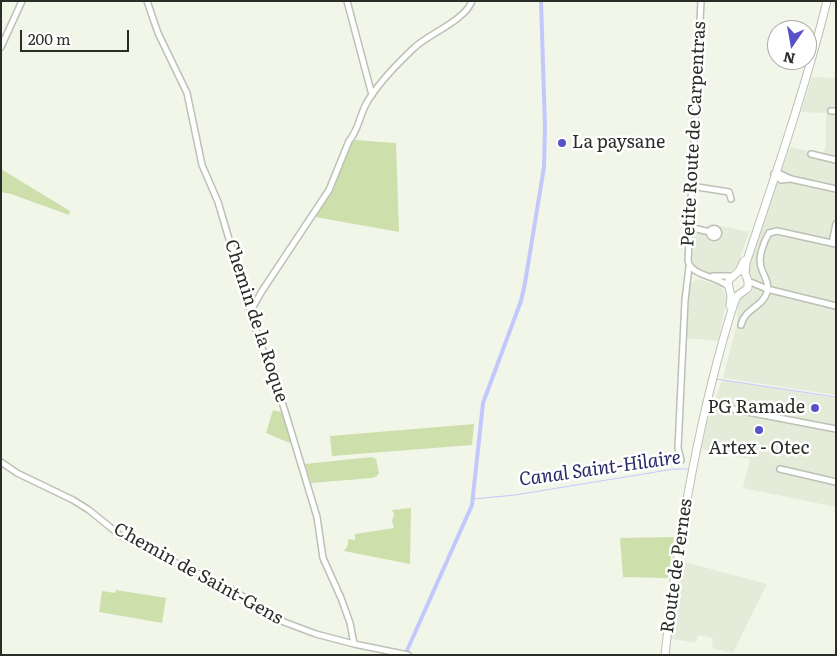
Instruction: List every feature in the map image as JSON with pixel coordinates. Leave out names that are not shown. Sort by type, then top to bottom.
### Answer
[{"type":"main road","points":[[723,337],[731,302],[729,280],[743,263],[779,177],[779,162],[814,53],[827,1]]},
{"type":"main road","points":[[723,337],[734,303],[749,284],[746,263],[772,188],[779,177]]},
{"type":"main road","points":[[734,275],[747,278]]},
{"type":"main road","points":[[730,289],[743,292]]},
{"type":"main road","name":"Route de Pernes","points":[[665,655],[677,559],[691,476],[706,404],[723,337]]},
{"type":"street","points":[[1,47],[22,1]]},
{"type":"street","name":"Chemin de la Roque","points":[[147,1],[158,32],[187,93],[202,165],[218,202],[250,312],[287,416],[317,517],[323,558],[344,606],[353,633],[354,644]]},
{"type":"street","points":[[346,1],[372,95]]},
{"type":"street","points":[[250,312],[329,190],[360,116],[372,95],[404,58],[421,42],[465,12],[472,1]]},
{"type":"street","name":"Petite Route de Carpentras","points":[[701,1],[688,261],[694,271],[710,276],[730,289]]},
{"type":"street","points":[[811,154],[836,160]]},
{"type":"street","points":[[779,162],[779,177],[836,191]]},
{"type":"street","points":[[691,186],[730,192],[731,199]]},
{"type":"street","points":[[741,325],[747,312],[766,296],[767,280],[760,261],[769,233],[777,231],[834,243],[836,224]]},
{"type":"street","points":[[689,227],[711,232]]},
{"type":"street","name":"Petite Route de Carpentras","points":[[681,460],[678,448],[686,285],[690,267]]},
{"type":"street","name":"Petite Route de Carpentras","points":[[686,285],[690,279],[700,273]]},
{"type":"street","name":"Petite Route de Carpentras","points":[[710,276],[734,275]]},
{"type":"street","points":[[747,278],[767,290]]},
{"type":"street","points":[[743,292],[751,289],[767,290],[836,306]]},
{"type":"street","points":[[706,404],[836,428]]},
{"type":"street","name":"Chemin de Saint-Gens","points":[[1,462],[17,473],[74,500],[121,536],[232,590],[284,622],[313,634],[406,654]]},
{"type":"street","points":[[780,469],[836,482]]},
{"type":"shaded area","points":[[812,77],[836,78],[836,395],[723,378],[737,324],[738,299],[752,292],[755,283],[748,271],[769,201],[790,147],[823,155],[826,144],[826,113],[801,112]]},
{"type":"shaded area","points":[[694,223],[705,227],[712,224],[749,232],[737,267],[721,276],[696,270],[692,264]]},
{"type":"shaded area","points":[[698,279],[721,286],[727,299],[718,341],[685,338],[690,287],[691,283]]},
{"type":"shaded area","points":[[722,380],[836,398],[836,507],[743,488],[750,459],[702,449],[706,426]]},
{"type":"shaded area","points":[[681,561],[767,584],[733,653],[712,648],[713,638],[699,635],[695,643],[669,638]]},
{"type":"green space","points":[[355,140],[396,143],[399,232],[315,217],[332,192],[351,144]]},
{"type":"green space","points":[[1,169],[70,211],[69,215],[1,192]]},
{"type":"green space","points":[[273,410],[282,412],[284,415],[292,444],[266,433]]},
{"type":"green space","points":[[474,424],[472,445],[332,456],[330,436]]},
{"type":"green space","points":[[372,457],[376,459],[379,473],[372,478],[311,483],[305,464]]},
{"type":"green space","points":[[411,508],[410,564],[344,551],[348,545],[348,539],[355,540],[355,534],[394,528],[392,521],[394,514],[392,510]]},
{"type":"green space","points":[[674,537],[668,578],[623,577],[620,538]]},
{"type":"green space","points":[[116,590],[166,598],[162,623],[99,612],[102,591],[115,593]]},
{"type":"waterway","points":[[405,655],[472,505],[483,403],[521,301],[525,283],[544,167],[545,128],[541,1]]},
{"type":"waterway","name":"Canal Saint-Hilaire","points":[[716,379],[836,397]]},
{"type":"waterway","name":"Canal Saint-Hilaire","points":[[473,499],[515,495],[674,469],[690,469]]},
{"type":"place","name":"La paysane","points":[[562,143]]},
{"type":"place","name":"PG Ramade","points":[[815,408]]},
{"type":"place","name":"Artex - Otec","points":[[759,430]]}]
